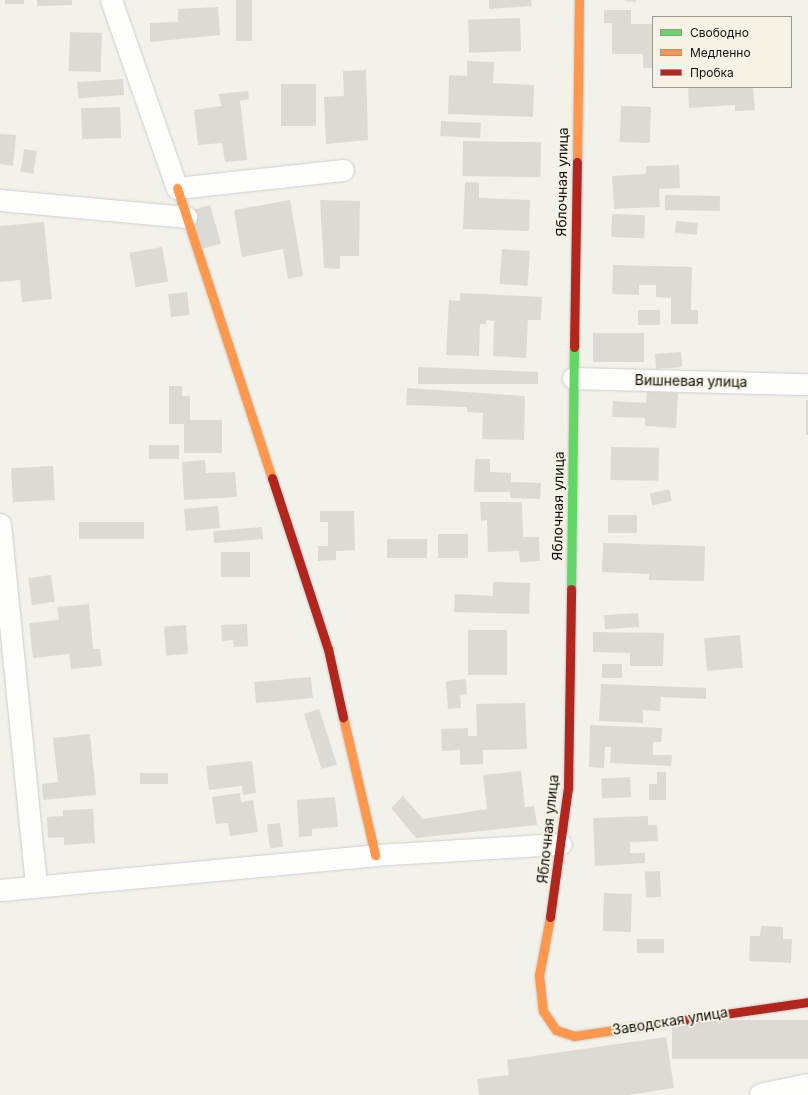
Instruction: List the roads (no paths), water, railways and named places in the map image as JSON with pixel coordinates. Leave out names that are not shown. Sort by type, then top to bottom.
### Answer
[{"type":"street","points":[[111,0],[177,188],[328,649],[375,855]]},
{"type":"street","name":"Яблочная улица","points":[[543,1011],[539,975],[561,844],[568,788],[579,0]]},
{"type":"street","points":[[177,188],[344,170]]},
{"type":"street","points":[[0,200],[186,217]]},
{"type":"street","name":"Вишневая улица","points":[[573,378],[808,384]]},
{"type":"street","points":[[0,524],[36,886]]},
{"type":"street","points":[[0,890],[375,855],[561,844]]},
{"type":"street","name":"Заводская улица","points":[[543,1011],[556,1030],[574,1036],[808,1002]]},
{"type":"street","points":[[760,1094],[808,1084]]}]
